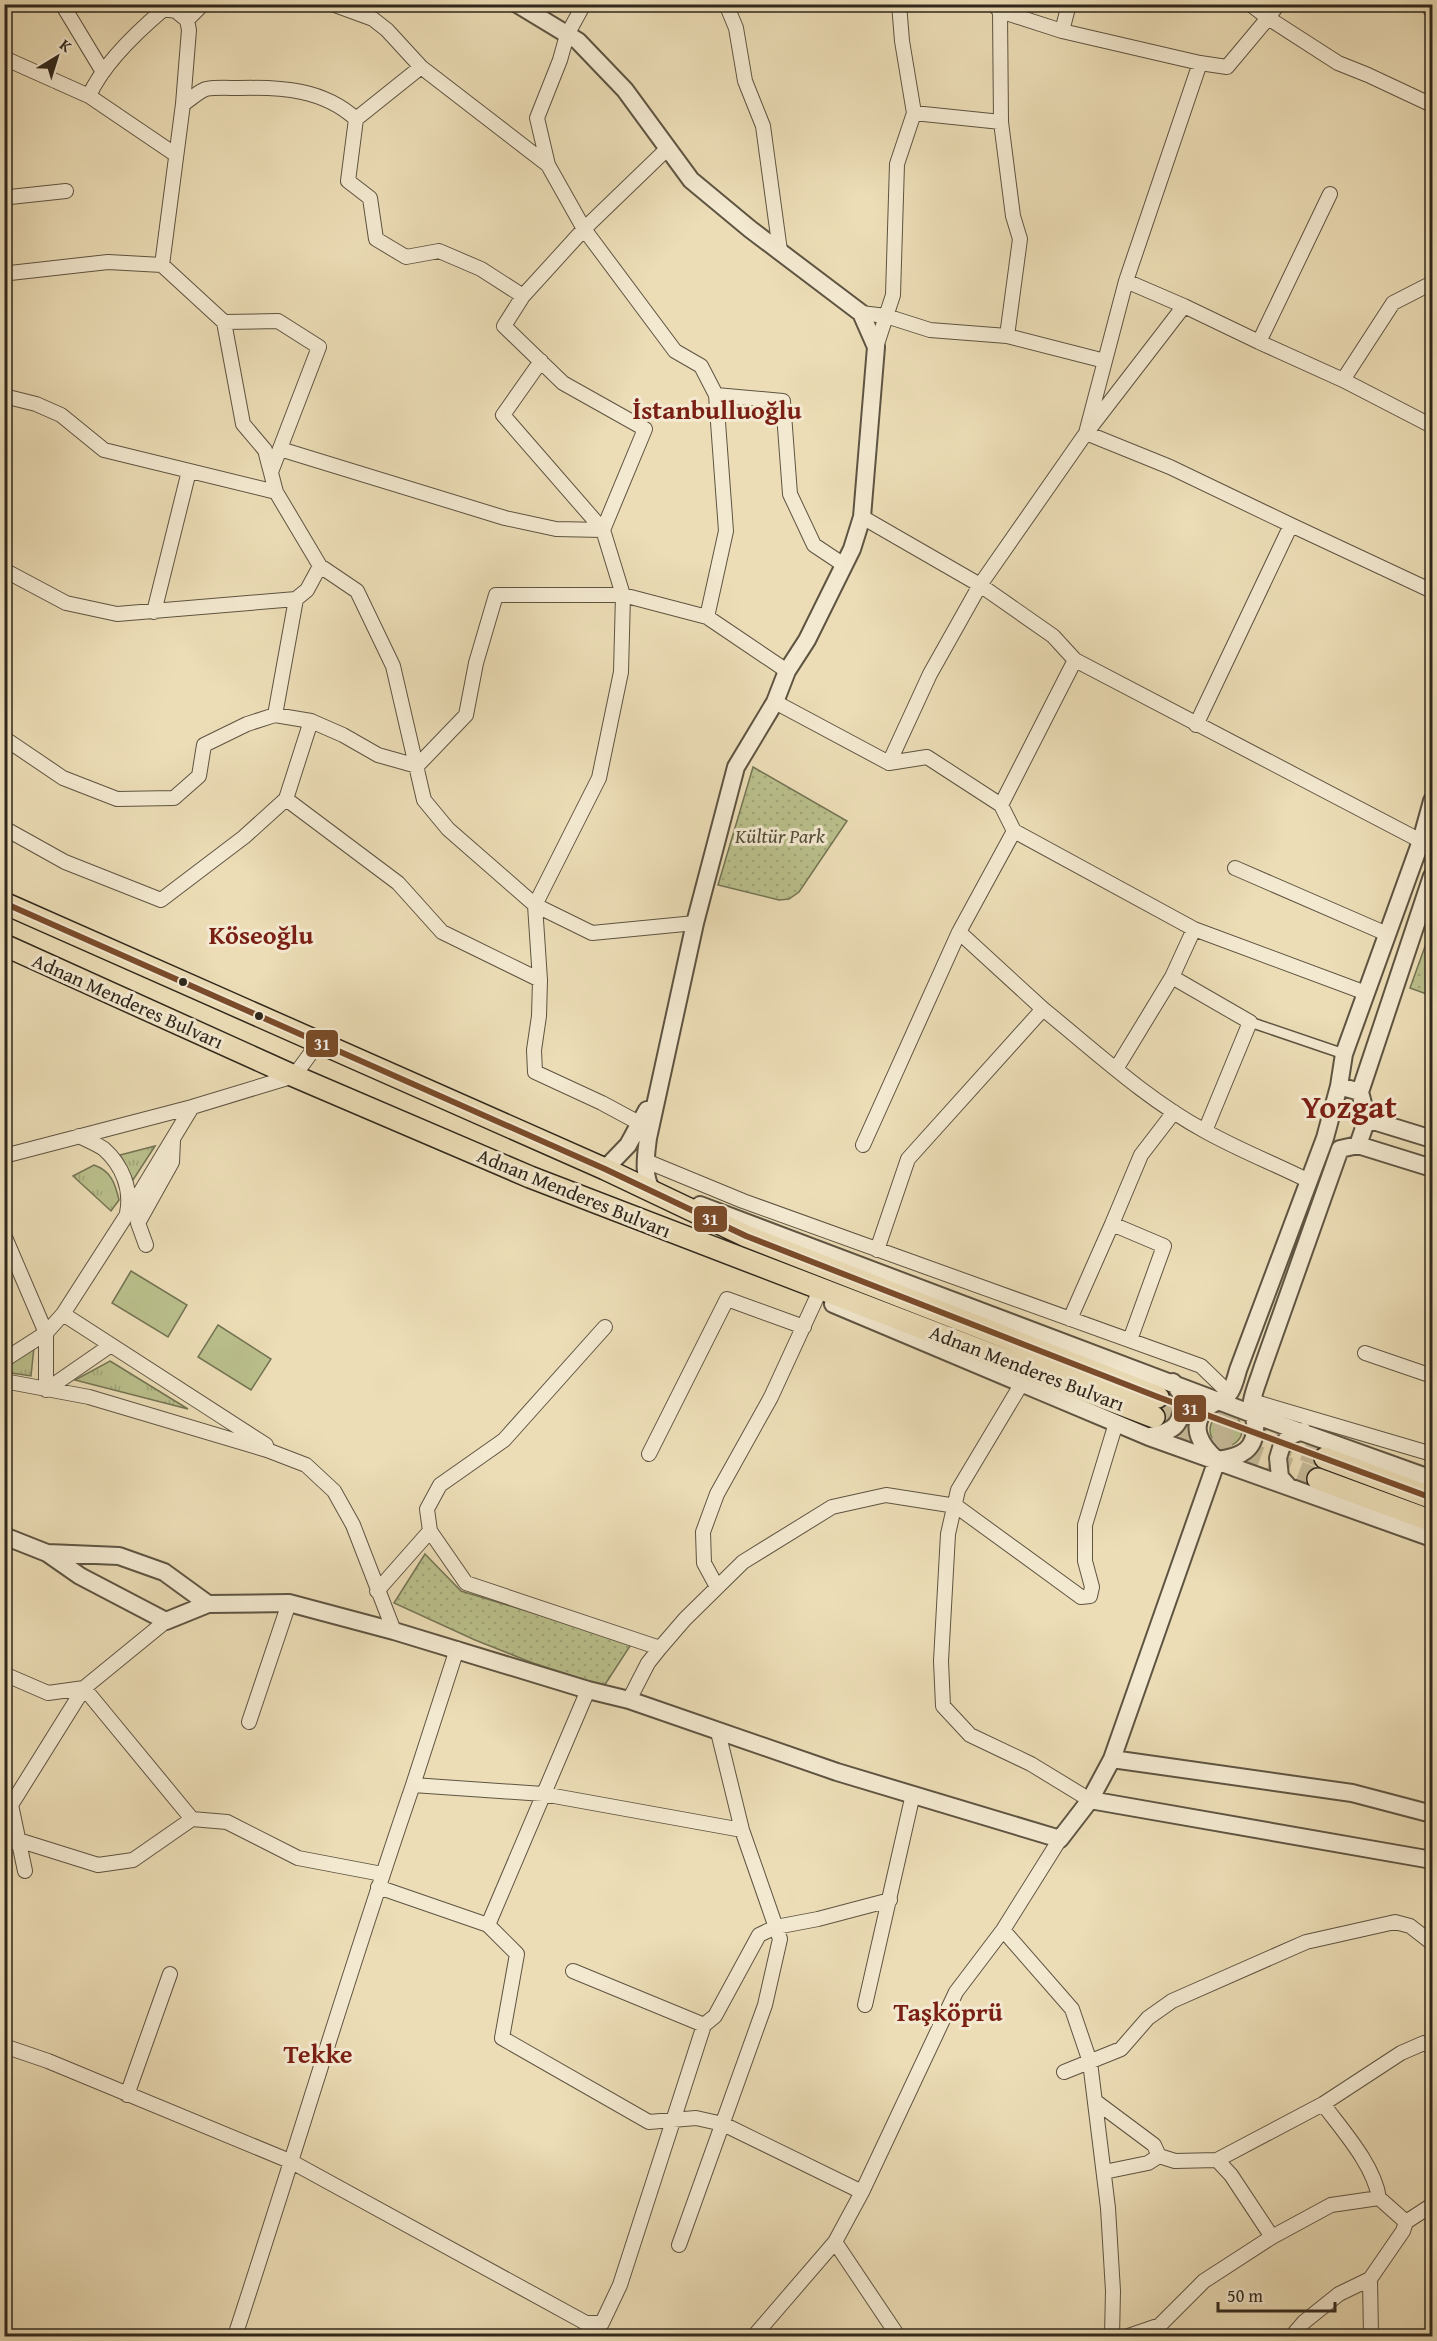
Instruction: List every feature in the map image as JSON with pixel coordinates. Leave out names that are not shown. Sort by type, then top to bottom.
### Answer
[{"type":"highway","name":"Adnan Menderes Bulvarı","points":[[4,903],[651,1188],[746,1236],[1158,1408]]},
{"type":"highway","name":"Adnan Menderes Bulvarı","points":[[4,945],[294,1076],[530,1177],[1158,1408]]},
{"type":"highway","points":[[1325,1458],[1432,1498]]},
{"type":"highway","points":[[1318,1479],[1432,1521]]},
{"type":"street","points":[[62,4],[103,72]]},
{"type":"street","points":[[187,20],[203,4]]},
{"type":"street","points":[[332,4],[374,19],[421,67],[548,165]]},
{"type":"street","points":[[517,4],[578,41],[626,90],[691,180],[861,313],[876,347]]},
{"type":"street","points":[[584,4],[567,35],[560,60],[537,118],[548,165],[584,229],[675,351],[701,366],[716,395],[726,531],[707,617]]},
{"type":"street","points":[[726,4],[736,28],[745,81],[763,126],[780,251]]},
{"type":"street","points":[[651,1188],[646,1161],[648,1138],[695,923],[736,767],[775,702],[787,671],[807,639],[852,549],[862,517],[876,347],[893,296],[897,164],[914,113],[902,41],[899,4]]},
{"type":"street","points":[[1062,31],[1070,4]]},
{"type":"street","points":[[1250,4],[1338,63],[1432,105]]},
{"type":"street","points":[[1007,336],[1020,239],[1013,216],[1001,122],[997,8],[1062,31],[1200,63],[1227,67],[1278,4]]},
{"type":"street","points":[[1427,4],[1432,12]]},
{"type":"street","points":[[89,96],[103,72],[163,7],[176,11],[187,20],[189,30],[183,104],[162,265]]},
{"type":"street","points":[[4,58],[89,96],[176,155]]},
{"type":"street","points":[[1086,433],[1126,281],[1200,63]]},
{"type":"street","points":[[421,67],[356,118],[348,181],[370,198],[376,239],[406,257],[439,251],[481,269],[523,296]]},
{"type":"street","points":[[183,104],[206,89],[253,87],[287,89],[330,100],[341,105],[356,118]]},
{"type":"street","points":[[914,113],[1001,122]]},
{"type":"street","points":[[603,530],[645,429],[563,383],[504,326],[523,296],[584,229],[668,148]]},
{"type":"street","points":[[4,200],[10,197],[66,191]]},
{"type":"street","points":[[1259,342],[1330,194]]},
{"type":"street","points":[[4,276],[10,273],[108,262],[162,265],[224,322],[243,424],[265,450],[276,492],[320,566],[357,591],[393,666],[424,800],[448,830],[535,905],[592,933],[695,923]]},
{"type":"street","points":[[1126,281],[1343,380],[1432,426]]},
{"type":"street","points":[[1343,380],[1393,303],[1432,283]]},
{"type":"street","points":[[889,763],[930,674],[980,585],[1086,433],[1184,306]]},
{"type":"street","points":[[861,313],[886,316],[930,330],[1007,336],[1105,361]]},
{"type":"street","points":[[224,322],[278,321],[319,347],[271,472]]},
{"type":"street","points":[[541,362],[503,415],[603,530],[623,595],[621,672],[599,778],[535,905],[540,980],[539,1016],[534,1050],[535,1072],[641,1124]]},
{"type":"street","points":[[716,395],[783,401],[790,494],[814,545],[844,565]]},
{"type":"street","points":[[4,396],[36,404],[61,415],[104,450],[276,492]]},
{"type":"street","points":[[1086,433],[1170,467],[1432,591]]},
{"type":"street","points":[[280,449],[505,518],[556,529],[603,530]]},
{"type":"street","points":[[154,612],[189,471]]},
{"type":"street","points":[[862,517],[980,585],[1053,636],[1075,660],[1421,841]]},
{"type":"street","points":[[1197,725],[1291,525]]},
{"type":"street","points":[[4,570],[66,603],[117,615],[296,599],[307,590],[320,566]]},
{"type":"street","points":[[417,766],[465,715],[476,663],[496,595],[623,595],[707,617],[787,671]]},
{"type":"street","points":[[275,715],[296,599]]},
{"type":"street","points":[[1001,805],[1075,660]]},
{"type":"street","points":[[775,702],[889,763],[927,757],[1001,805],[1014,831],[1194,929],[1366,993]]},
{"type":"street","points":[[4,738],[63,778],[117,799],[174,798],[199,776],[204,745],[247,724],[275,715],[311,721],[343,735],[378,755],[417,766]]},
{"type":"street","points":[[4,828],[64,862],[161,900],[244,837],[286,799],[311,721]]},
{"type":"street","points":[[286,799],[398,883],[442,932],[540,980]]},
{"type":"street","points":[[1217,1460],[1200,1441],[1197,1430],[1200,1418],[1208,1407],[1225,1397],[1309,1181],[1325,1138],[1339,1086],[1344,1054],[1421,841],[1432,801]]},
{"type":"street","points":[[863,1145],[959,932],[1014,831]]},
{"type":"street","points":[[1235,868],[1387,934]]},
{"type":"street","points":[[1358,1145],[1367,1119],[1360,1092],[1432,876]]},
{"type":"street","points":[[1116,1069],[1172,977],[1194,929]]},
{"type":"street","points":[[959,932],[1043,1009],[1116,1069],[1174,1112],[1205,1131],[1309,1181]]},
{"type":"street","points":[[1172,977],[1251,1022],[1344,1054]]},
{"type":"street","points":[[877,1250],[908,1159],[1043,1009]]},
{"type":"street","points":[[1205,1131],[1251,1022]]},
{"type":"street","points":[[4,1156],[192,1107],[294,1076],[319,1042]]},
{"type":"street","points":[[605,1169],[628,1145],[641,1124],[664,1068]]},
{"type":"street","points":[[1339,1086],[1360,1092]]},
{"type":"street","points":[[4,1360],[46,1333],[63,1314],[192,1107]]},
{"type":"street","points":[[1070,1319],[1141,1155],[1174,1112]]},
{"type":"street","points":[[1367,1119],[1432,1139]]},
{"type":"street","points":[[79,1136],[103,1148],[116,1162],[127,1184],[129,1202],[126,1216]]},
{"type":"street","points":[[146,1245],[138,1223],[172,1162],[173,1138]]},
{"type":"street","points":[[1325,1138],[1340,1149],[1358,1145],[1432,1168]]},
{"type":"street","points":[[1217,1460],[1241,1455],[1251,1446],[1255,1437],[1251,1407],[1340,1149]]},
{"type":"street","points":[[646,1161],[743,1201],[1201,1366],[1225,1397]]},
{"type":"street","points":[[530,1177],[1116,1423],[1158,1408],[1225,1397],[1303,1431],[1432,1479]]},
{"type":"street","points":[[1112,1224],[1164,1246],[1130,1340]]},
{"type":"street","points":[[4,1235],[46,1333],[46,1390]]},
{"type":"street","points":[[717,1587],[705,1563],[703,1532],[717,1494],[771,1397],[817,1298]]},
{"type":"street","points":[[649,1454],[727,1299],[804,1327]]},
{"type":"street","points":[[63,1314],[283,1456]]},
{"type":"street","points":[[605,1327],[504,1440],[440,1485],[427,1509],[430,1531],[466,1583],[660,1648]]},
{"type":"street","points":[[46,1390],[111,1345]]},
{"type":"street","points":[[1365,1353],[1432,1376]]},
{"type":"street","points":[[4,1381],[89,1397],[306,1465],[334,1491],[353,1525],[394,1631]]},
{"type":"street","points":[[1022,1383],[958,1490],[948,1534],[941,1661],[943,1706],[970,1734],[1031,1764],[1090,1800],[1432,1860]]},
{"type":"street","points":[[1251,1407],[1432,1454]]},
{"type":"street","points":[[1158,1408],[1217,1460],[1432,1538]]},
{"type":"street","points":[[628,1700],[648,1663],[660,1648],[685,1619],[743,1562],[832,1507],[886,1495],[956,1506],[1081,1598],[1090,1596],[1092,1587],[1085,1561],[1084,1525],[1116,1423]]},
{"type":"street","points":[[1289,1487],[1280,1477],[1278,1458],[1289,1436],[1303,1431]]},
{"type":"street","points":[[754,2337],[835,2242],[862,2192],[956,1992],[1003,1930],[1060,1839],[1090,1800],[1112,1759],[1217,1460]]},
{"type":"street","points":[[377,1591],[430,1531]]},
{"type":"street","points":[[4,1536],[47,1552],[80,1576],[166,1621]]},
{"type":"street","points":[[47,1552],[119,1556],[164,1572],[208,1604]]},
{"type":"street","points":[[25,1872],[11,1842],[11,1805],[84,1688],[166,1621],[208,1604],[289,1603],[394,1631],[628,1700],[837,1772],[1060,1839]]},
{"type":"street","points":[[249,1722],[289,1603]]},
{"type":"street","points":[[235,2337],[380,1880],[457,1649]]},
{"type":"street","points":[[4,1674],[48,1693],[84,1688]]},
{"type":"street","points":[[84,1688],[192,1819]]},
{"type":"street","points":[[488,1925],[588,1690]]},
{"type":"street","points":[[679,2245],[765,2005],[780,1939],[742,1830],[718,1732]]},
{"type":"street","points":[[1112,1759],[1352,1793],[1432,1814]]},
{"type":"street","points":[[413,1785],[543,1794],[742,1830]]},
{"type":"street","points":[[866,2005],[914,1794]]},
{"type":"street","points":[[11,1842],[98,1865],[133,1860],[192,1819],[227,1822],[298,1857],[380,1880],[488,1925],[517,1954],[502,2038],[649,2122],[696,2118],[723,2124],[862,2192]]},
{"type":"street","points":[[4,2046],[48,2061],[292,2162],[586,2323],[602,2323],[620,2285],[704,2025],[715,2016],[759,1935],[776,1927],[818,1919],[890,1900]]},
{"type":"street","points":[[1064,2072],[1121,2049],[1148,2018],[1172,2001],[1306,1942],[1395,1922],[1410,1926],[1432,1943]]},
{"type":"street","points":[[1003,1930],[1072,2009],[1090,2062],[1104,2172],[1113,2291],[1112,2337]]},
{"type":"street","points":[[573,1971],[704,2025]]},
{"type":"street","points":[[128,2096],[170,1974]]},
{"type":"street","points":[[1095,2101],[1154,2145],[1159,2156],[1175,2161],[1217,2160],[1323,2104],[1401,2053],[1424,2043],[1432,2046]]},
{"type":"street","points":[[1323,2104],[1357,2149],[1377,2189],[1379,2198],[1406,2222]]},
{"type":"street","points":[[1104,2172],[1148,2163],[1159,2156]]},
{"type":"street","points":[[1217,2160],[1231,2175],[1272,2237]]},
{"type":"street","points":[[1128,2337],[1160,2325],[1204,2281],[1272,2237],[1331,2205],[1379,2198]]},
{"type":"street","points":[[1292,2337],[1304,2322],[1339,2294],[1370,2279],[1403,2231],[1406,2222],[1432,2205]]},
{"type":"street","points":[[835,2242],[898,2337]]},
{"type":"street","points":[[1370,2279],[1371,2337]]},
{"type":"green space","name":"Kültür Park","points":[[753,767],[847,821],[799,892],[789,899],[779,900],[718,885]]},
{"type":"green space","points":[[1432,927],[1432,996],[1410,988]]},
{"type":"green space","points":[[155,1146],[133,1180],[120,1155]]},
{"type":"green space","points":[[94,1165],[108,1174],[116,1188],[119,1200],[111,1211],[73,1176]]},
{"type":"green space","points":[[131,1271],[187,1305],[168,1337],[112,1303]]},
{"type":"green space","points":[[218,1325],[271,1359],[251,1390],[198,1357]]},
{"type":"green space","points":[[34,1347],[31,1376],[5,1372],[4,1367]]},
{"type":"green space","points":[[110,1361],[188,1409],[75,1380]]},
{"type":"green space","points":[[1226,1414],[1237,1419],[1242,1430],[1237,1441],[1226,1446],[1215,1441],[1210,1430],[1215,1419]]},
{"type":"green space","points":[[425,1554],[461,1591],[632,1643],[604,1686],[533,1663],[475,1640],[394,1603]]},
{"type":"tunnel","points":[[1158,1397],[1325,1458]]},
{"type":"tunnel","points":[[1154,1417],[1318,1479]]},
{"type":"transit line","name":"31","points":[[4,903],[605,1169],[746,1236],[1158,1397],[1432,1498]]},
{"type":"district","name":"İstanbulluoğlu","points":[[717,410]]},
{"type":"district","name":"Köseoğlu","points":[[261,935]]},
{"type":"district","name":"Yozgat","points":[[1349,1107]]},
{"type":"district","name":"Taşköprü","points":[[948,2012]]},
{"type":"district","name":"Tekke","points":[[318,2054]]}]
